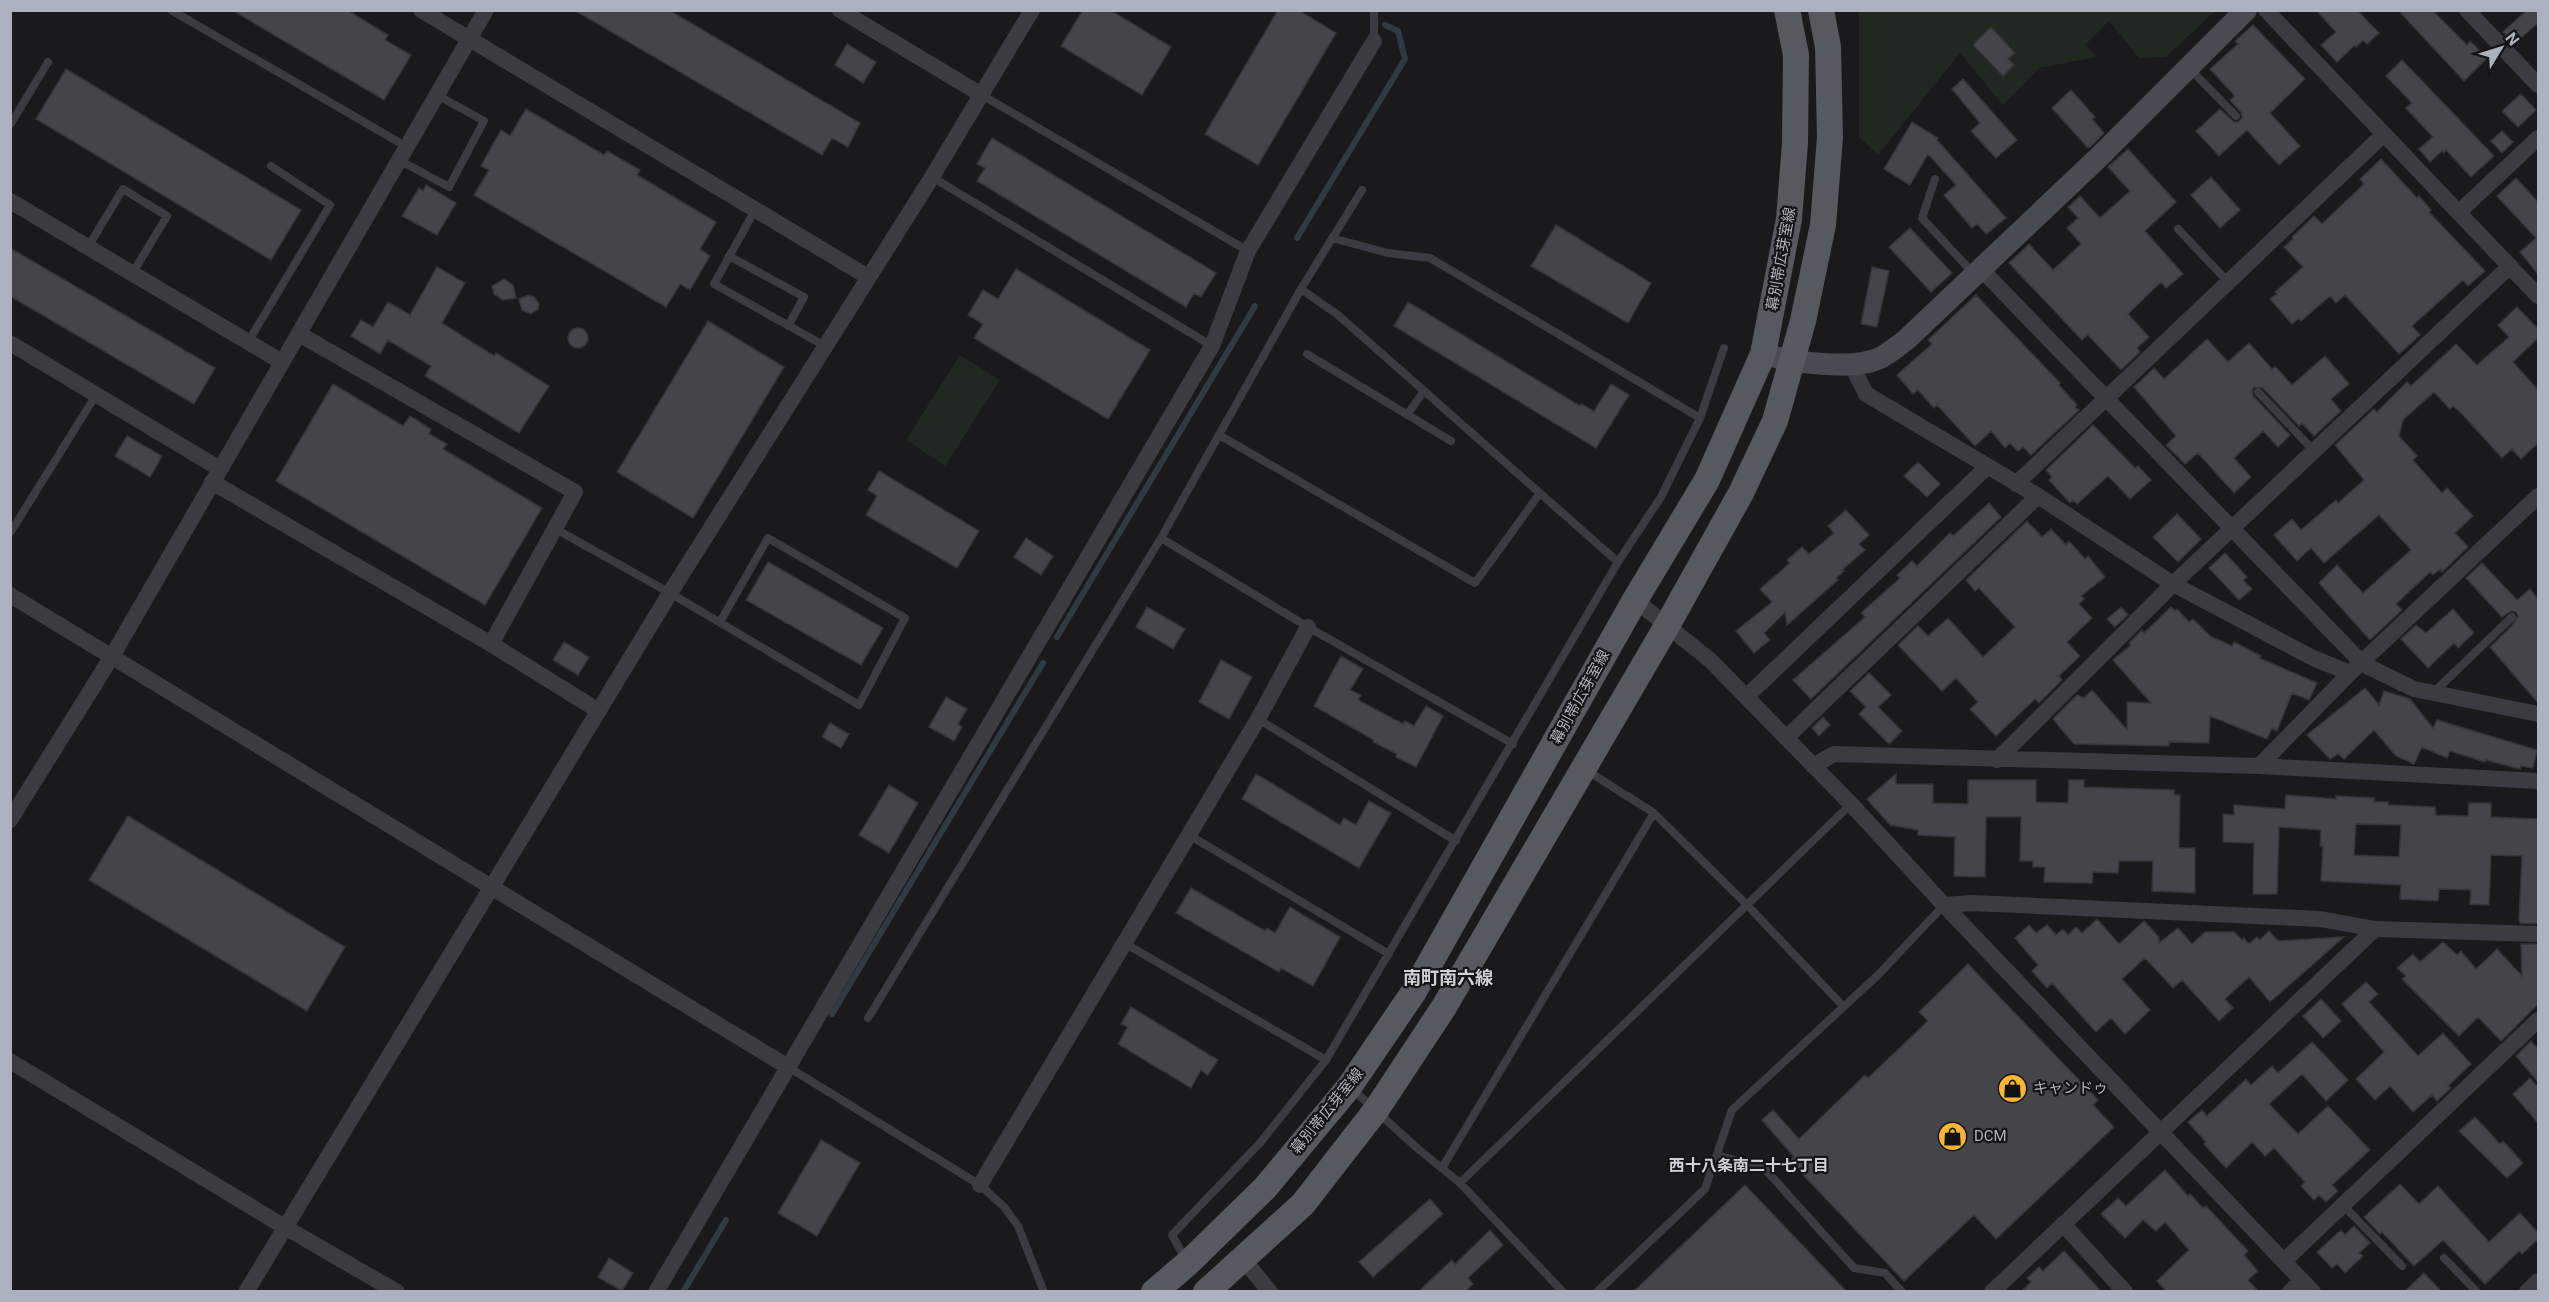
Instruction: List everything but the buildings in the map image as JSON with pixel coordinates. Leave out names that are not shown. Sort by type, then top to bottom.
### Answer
[{"type":"main road","name":"幕別帯広芽室線","points":[[1154,1292],[1188,1263],[1265,1188],[1349,1087],[1413,993],[1635,600],[1707,480],[1763,354],[1789,219],[1796,143],[1796,55],[1787,10]]},
{"type":"main road","points":[[1206,1292],[1244,1260],[1303,1204],[1376,1110],[1444,1007],[1668,624],[1741,493],[1761,452],[1775,421],[1793,363],[1823,225],[1830,137],[1828,48],[1821,10]]},
{"type":"street","points":[[421,10],[868,277]]},
{"type":"street","points":[[10,820],[111,658],[486,10]]},
{"type":"street","points":[[840,10],[982,95]]},
{"type":"street","points":[[246,1292],[283,1226],[670,592],[932,177],[1032,10]]},
{"type":"street","points":[[1763,354],[1793,363],[1851,364],[1879,359],[1979,273],[2246,10]]},
{"type":"street","points":[[2266,10],[2538,296]]},
{"type":"street","points":[[2468,10],[2538,86]]},
{"type":"street","points":[[656,1292],[1212,345],[1248,251],[1374,40]]},
{"type":"street","points":[[2016,484],[2384,134]]},
{"type":"street","points":[[2459,212],[2538,138]]},
{"type":"street","points":[[10,201],[282,362]]},
{"type":"street","points":[[1997,760],[2173,584],[2510,266]]},
{"type":"street","points":[[1979,273],[2231,530],[2356,668]]},
{"type":"street","points":[[298,334],[575,492],[553,528],[491,644]]},
{"type":"street","points":[[10,343],[96,395],[216,476],[599,711]]},
{"type":"street","points":[[1851,364],[1866,394],[2038,496],[2173,584],[2313,658],[2356,668],[2414,689],[2538,714]]},
{"type":"street","points":[[1746,697],[1987,466]]},
{"type":"street","points":[[1786,738],[2038,496]]},
{"type":"street","points":[[2259,766],[2356,668],[2538,496]]},
{"type":"street","points":[[10,595],[788,1067]]},
{"type":"street","points":[[1635,600],[1668,624],[1710,660],[1851,804],[1944,905],[2284,1261],[2302,1288]]},
{"type":"street","points":[[980,1185],[1258,719],[1308,627]]},
{"type":"street","points":[[1813,766],[1834,754],[2259,766],[2538,781]]},
{"type":"street","points":[[1944,905],[1972,903],[2320,919],[2375,929],[2538,934]]},
{"type":"street","points":[[1992,1292],[2375,929]]},
{"type":"street","points":[[2284,1261],[2538,1020]]},
{"type":"street","points":[[10,1061],[397,1292]]},
{"type":"street","points":[[2063,1224],[2125,1292]]},
{"type":"street","points":[[1244,1260],[1270,1292]]},
{"type":"street","points":[[2527,1292],[2538,1281]]},
{"type":"lane","points":[[171,10],[403,153],[448,187],[484,121],[436,95]]},
{"type":"lane","points":[[1374,10],[1374,40]]},
{"type":"lane","points":[[10,125],[48,62]]},
{"type":"lane","points":[[2189,68],[2236,116]]},
{"type":"lane","points":[[982,95],[1248,251]]},
{"type":"lane","points":[[248,342],[330,205],[271,166]]},
{"type":"lane","points":[[932,177],[1212,345]]},
{"type":"lane","points":[[1935,179],[1922,218],[1979,273]]},
{"type":"lane","points":[[88,247],[123,189],[167,216],[132,274]]},
{"type":"lane","points":[[868,1017],[1161,538],[1301,289],[1362,190]]},
{"type":"lane","points":[[755,210],[714,284],[825,346]]},
{"type":"lane","points":[[2178,229],[2228,282]]},
{"type":"lane","points":[[1332,238],[1388,253],[1430,258],[1700,417]]},
{"type":"lane","points":[[729,256],[804,297],[788,326]]},
{"type":"lane","points":[[1301,289],[1338,315],[1618,562]]},
{"type":"lane","points":[[1188,1263],[1172,1235],[1260,1143],[1326,1060],[1618,562],[1661,497],[1700,417],[1724,348]]},
{"type":"lane","points":[[1307,354],[1451,441]]},
{"type":"lane","points":[[1407,415],[1424,391]]},
{"type":"lane","points":[[2258,392],[2314,451]]},
{"type":"lane","points":[[10,533],[96,395]]},
{"type":"lane","points":[[1219,435],[1476,583],[1540,493]]},
{"type":"lane","points":[[553,528],[670,592],[720,622],[859,705],[905,618],[768,538],[720,622]]},
{"type":"lane","points":[[1161,538],[1308,627],[1513,744]]},
{"type":"lane","points":[[2433,693],[2512,617]]},
{"type":"lane","points":[[1258,719],[1456,841]]},
{"type":"lane","points":[[1583,769],[1654,813],[1747,905],[1843,1006]]},
{"type":"lane","points":[[1460,1183],[1851,804]]},
{"type":"lane","points":[[1442,1168],[1654,813]]},
{"type":"lane","points":[[1189,835],[1389,954]]},
{"type":"lane","points":[[1597,1292],[1705,1189],[1732,1110],[1878,975],[1944,905]]},
{"type":"lane","points":[[1125,943],[1326,1060]]},
{"type":"lane","points":[[788,1067],[980,1185],[1004,1207],[1018,1227],[1044,1292]]},
{"type":"lane","points":[[1349,1087],[1460,1183],[1563,1292]]},
{"type":"lane","points":[[1717,1155],[1765,1169],[1854,1268],[1885,1273],[1902,1292]]},
{"type":"lane","points":[[2343,1205],[2402,1266]]},
{"type":"lane","points":[[2444,1258],[2477,1292]]},
{"type":"shaded area","points":[[1859,11],[2215,11],[2166,57],[2139,58],[2109,21],[2085,45],[2097,57],[2039,68],[2003,105],[1960,53],[1878,155],[1859,137]]},
{"type":"shaded area","points":[[960,355],[1000,380],[945,466],[906,440]]},
{"type":"waterway","points":[[1297,238],[1405,59],[1398,31],[1385,25]]},
{"type":"waterway","points":[[1057,637],[1255,306]]},
{"type":"waterway","points":[[832,1014],[1043,663]]},
{"type":"waterway","points":[[683,1292],[726,1220]]},
{"type":"place","name":"キャンドゥ","points":[[2012,1088]]},
{"type":"place","name":"DCM","points":[[1953,1136]]},
{"type":"district","name":"南町南六線","points":[[1448,977]]},
{"type":"district","name":"西十八条南二十七丁目","points":[[1749,1165]]}]
